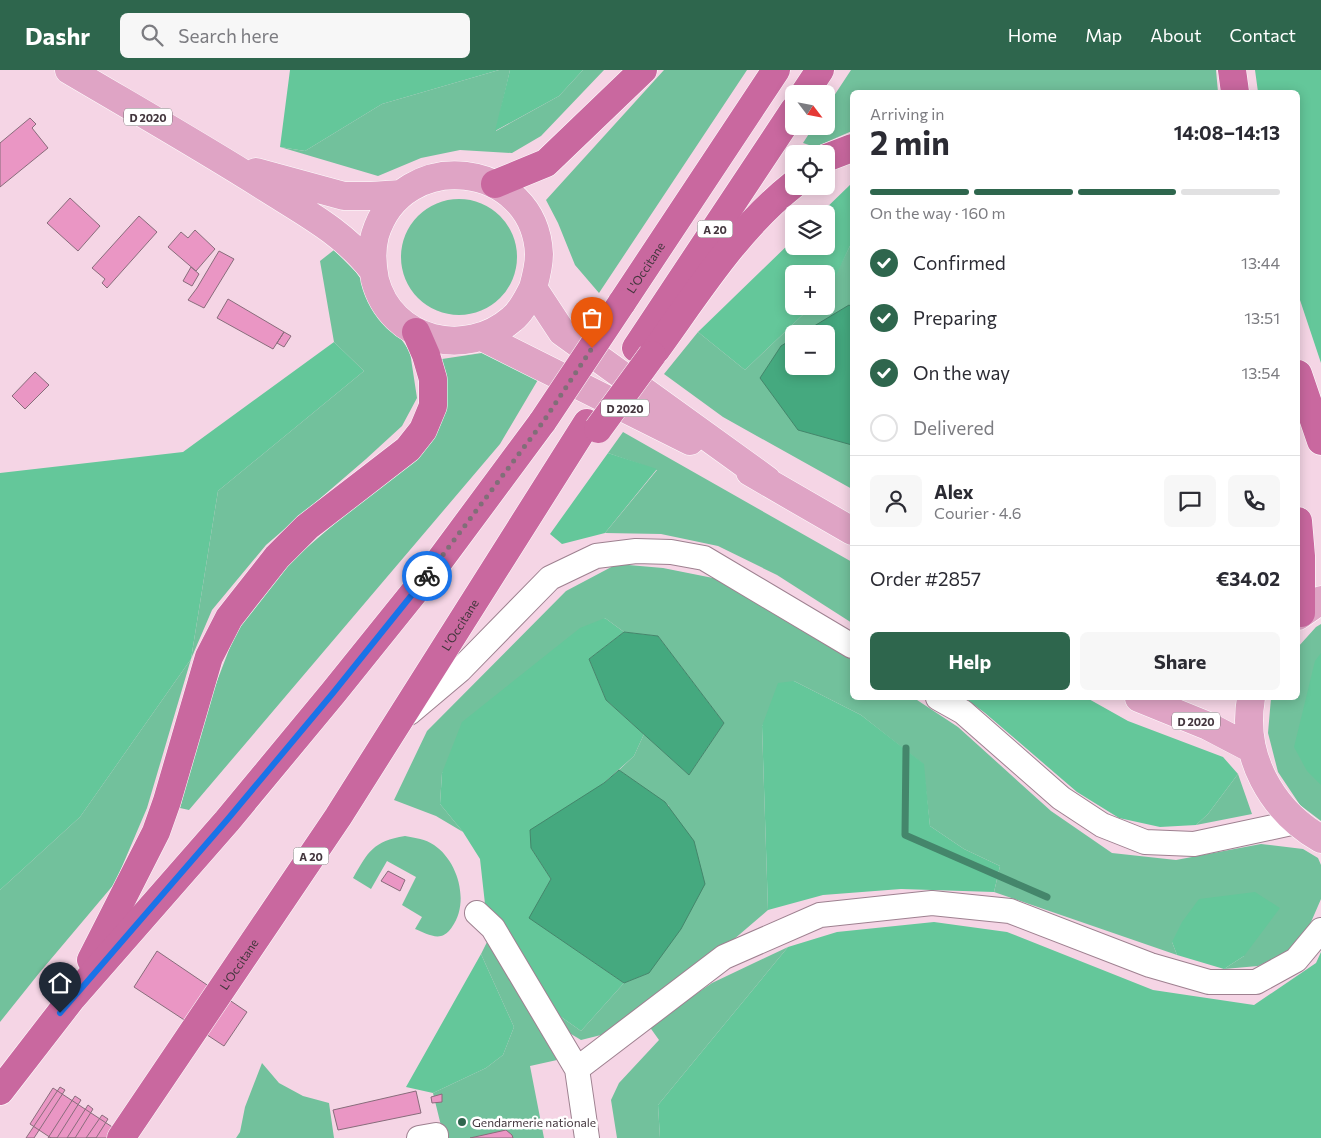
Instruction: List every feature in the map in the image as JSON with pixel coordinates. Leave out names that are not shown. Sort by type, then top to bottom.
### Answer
[{"type":"highway","points":[[495,184],[546,163],[643,70]]},
{"type":"highway","name":"L'Occitane","points":[[0,1091],[72,998],[227,820],[333,693],[440,560],[543,422],[776,70]]},
{"type":"highway","points":[[810,85],[820,70]]},
{"type":"highway","points":[[1232,70],[1235,90]]},
{"type":"highway","name":"L'Occitane","points":[[121,1138],[338,817],[493,570],[644,352],[785,125]]},
{"type":"highway","points":[[835,155],[850,149]]},
{"type":"highway","points":[[644,352],[773,200],[785,191]]},
{"type":"highway","points":[[72,998],[156,832],[167,801],[209,656],[229,618],[277,557],[307,527],[408,449],[423,430],[433,406],[433,379],[426,355],[416,332]]},
{"type":"highway","points":[[1300,380],[1321,440]]},
{"type":"highway","points":[[1300,538],[1307,610]]},
{"type":"main road","name":"D 2020","points":[[68,70],[228,164],[331,229],[359,251],[372,269]]},
{"type":"main road","name":"D 2020","points":[[228,164],[344,196],[402,194]]},
{"type":"main road","points":[[463,174],[495,184],[521,206],[530,221],[536,237],[538,263],[533,288],[525,304],[513,318],[499,329],[482,337],[465,341],[448,341],[416,332],[386,306],[377,288],[372,269],[372,252],[381,220],[390,206],[402,194],[415,184],[430,178],[463,174]]},
{"type":"main road","name":"D 2020","points":[[533,288],[562,332],[767,480]]},
{"type":"main road","name":"D 2020","points":[[482,337],[767,480],[850,530]]},
{"type":"main road","name":"D 2020","points":[[1144,700],[1208,726],[1252,749]]},
{"type":"main road","points":[[1251,700],[1249,723],[1252,749],[1266,785],[1284,811],[1296,822],[1321,839]]},
{"type":"lane","points":[[396,724],[460,670],[550,578],[596,556],[636,551],[671,552],[704,558],[850,645]]},
{"type":"lane","points":[[942,700],[963,712],[1060,798],[1102,825],[1145,842],[1194,844],[1296,822]]},
{"type":"lane","points":[[577,1069],[724,957],[820,915],[932,903],[1010,911],[1150,965],[1208,982],[1256,982],[1296,960],[1321,930]]},
{"type":"lane","points":[[477,913],[493,928],[577,1069],[587,1138]]},
{"type":"lane","points":[[418,1138],[436,1135],[436,1138]]},
{"type":"shaded area","points":[[290,70],[499,70],[382,104],[305,151],[280,147]]},
{"type":"shaded area","points":[[499,70],[510,70],[496,131],[559,96],[583,70],[604,70],[541,136],[512,153],[460,150],[421,158],[378,176],[280,147],[305,151],[382,104]]},
{"type":"shaded area","points":[[510,70],[583,70],[559,96],[495,131]]},
{"type":"shaded area","points":[[664,70],[747,70],[599,293],[575,265],[558,223],[546,200]]},
{"type":"shaded area","points":[[851,70],[1216,70],[1218,90],[850,90],[850,132],[820,145],[803,143],[808,135],[835,135],[835,94]]},
{"type":"shaded area","points":[[1255,70],[1321,70],[1321,363],[1300,300],[1300,90],[1258,90]]},
{"type":"shaded area","points":[[850,185],[850,246],[835,277],[835,265],[785,265],[785,315],[803,315],[792,325],[785,325],[785,332],[745,370],[698,332],[785,248],[785,255],[835,255],[835,205],[829,205]]},
{"type":"shaded area","points":[[459,199],[481,204],[500,216],[512,235],[517,257],[512,279],[500,298],[481,310],[459,315],[437,310],[418,298],[406,279],[401,257],[406,235],[418,216],[437,204]]},
{"type":"shaded area","points":[[850,246],[850,488],[723,417],[664,374],[698,332],[745,370],[785,332],[785,375],[835,375],[835,325],[792,325],[803,315],[835,315],[835,275]]},
{"type":"shaded area","points":[[334,250],[356,272],[410,352],[417,398],[402,426],[266,545],[212,610],[191,659],[218,491],[364,371],[334,342],[320,261]]},
{"type":"shaded area","points":[[850,306],[850,444],[798,430],[760,378],[781,346],[785,344],[785,375],[835,375],[835,325],[816,325]]},
{"type":"shaded area","points":[[334,342],[364,371],[218,491],[191,659],[80,817],[0,890],[0,473],[183,452]]},
{"type":"shaded area","points":[[495,351],[539,378],[500,444],[189,810],[180,808],[204,715],[232,642],[252,606],[296,557],[392,474],[442,410],[442,359]]},
{"type":"shaded area","points":[[623,432],[850,561],[850,622],[777,575],[718,546],[661,534],[605,533],[657,470],[608,453]]},
{"type":"shaded area","points":[[608,453],[657,469],[605,533],[562,544],[550,534]]},
{"type":"shaded area","points":[[617,564],[663,568],[718,579],[850,659],[850,700],[917,700],[958,727],[1051,811],[1112,853],[1176,860],[1261,844],[1303,849],[1318,858],[1321,865],[1321,899],[1308,929],[1287,952],[1258,966],[1224,969],[1244,956],[1172,942],[1177,955],[994,892],[1000,866],[964,849],[930,826],[923,764],[861,715],[794,681],[762,726],[768,910],[719,952],[601,1035],[581,1040],[566,1031],[557,1014],[581,1031],[624,983],[649,973],[669,806],[619,770],[634,756],[644,734],[689,775],[724,723],[658,636],[624,632],[605,618],[442,773],[440,804],[463,832],[436,816],[394,800],[427,731],[566,591]]},
{"type":"shaded area","points":[[605,618],[624,632],[589,659],[606,700],[644,734],[634,756],[531,848],[551,879],[530,918],[624,983],[581,1031],[557,1014],[485,904],[480,859],[463,832],[440,804],[442,773],[462,722],[580,628]]},
{"type":"shaded area","points":[[1321,624],[1321,821],[1300,805],[1278,772],[1268,733],[1271,700],[1300,700],[1300,645]]},
{"type":"shaded area","points":[[624,632],[658,636],[724,723],[689,775],[606,700],[589,659]]},
{"type":"shaded area","points":[[1321,653],[1321,785],[1307,771],[1294,747],[1315,661]]},
{"type":"shaded area","points":[[191,659],[147,808],[115,883],[0,1022],[0,890],[80,817]]},
{"type":"shaded area","points":[[794,681],[861,715],[924,764],[930,826],[964,849],[1000,866],[994,892],[901,889],[823,895],[768,910],[762,726],[778,683]]},
{"type":"shaded area","points":[[968,700],[1091,700],[1128,721],[1223,757],[1238,774],[1208,814],[1196,825],[1160,827],[1119,818],[1077,792]]},
{"type":"shaded area","points":[[619,770],[665,802],[694,841],[705,884],[681,929],[649,973],[624,983],[529,918],[551,879],[531,848],[530,830],[604,783]]},
{"type":"shaded area","points":[[1238,774],[1252,814],[1196,825],[1208,814]]},
{"type":"shaded area","points":[[405,836],[424,840],[434,845],[442,852],[455,871],[461,894],[460,906],[452,927],[443,935],[431,935],[415,929],[422,917],[402,905],[416,877],[387,861],[371,889],[353,878],[373,849],[385,841]]},
{"type":"shaded area","points":[[1255,892],[1280,908],[1244,956],[1224,969],[1177,955],[1172,942],[1182,922],[1199,899]]},
{"type":"shaded area","points":[[934,922],[1007,932],[1153,990],[1254,1005],[1316,963],[1321,952],[1321,1138],[660,1138],[658,1105],[788,947],[837,932]]},
{"type":"shaded area","points":[[488,940],[557,1060],[530,1066],[544,1138],[444,1138],[433,1093],[486,1068],[503,1055],[514,1027],[481,954]]},
{"type":"shaded area","points":[[788,947],[658,1105],[660,1138],[617,1138],[611,1100],[619,1083],[659,1040],[649,1026],[712,983]]},
{"type":"shaded area","points":[[481,954],[514,1027],[503,1055],[486,1068],[433,1093],[406,1087]]},
{"type":"shaded area","points":[[262,1063],[279,1083],[303,1096],[329,1103],[334,1138],[236,1138],[240,1132],[245,1107]]},
{"type":"building","points":[[30,118],[36,124],[32,128],[48,148],[0,187],[0,143]]},
{"type":"building","points":[[70,198],[100,226],[78,251],[47,223]]},
{"type":"building","points":[[139,216],[157,232],[107,288],[102,283],[105,279],[92,268]]},
{"type":"building","points":[[195,230],[215,249],[196,271],[168,247],[181,232],[188,238]]},
{"type":"building","points":[[219,251],[234,259],[204,308],[188,300]]},
{"type":"building","points":[[191,267],[199,274],[192,286],[183,281]]},
{"type":"building","points":[[228,299],[284,332],[273,349],[217,318]]},
{"type":"building","points":[[284,332],[291,336],[284,347],[277,343]]},
{"type":"building","points":[[35,372],[49,385],[25,409],[12,396]]},
{"type":"building","points":[[388,871],[405,880],[400,891],[381,881]]},
{"type":"building","points":[[157,951],[247,1012],[224,1046],[134,987]]},
{"type":"building","points":[[60,1087],[65,1090],[34,1138],[26,1138]]},
{"type":"building","points":[[53,1088],[129,1138],[51,1138],[30,1124]]},
{"type":"building","points":[[416,1091],[421,1113],[338,1130],[333,1110]]},
{"type":"building","points":[[442,1094],[442,1102],[432,1103],[431,1097]]},
{"type":"building","points":[[75,1096],[81,1100],[57,1138],[48,1138]]},
{"type":"building","points":[[88,1105],[93,1109],[75,1138],[67,1138]]},
{"type":"building","points":[[102,1115],[108,1119],[96,1138],[86,1138]]},
{"type":"building","points":[[506,1130],[513,1138],[470,1138]]},
{"type":"waterway","points":[[906,748],[905,835],[1047,897]]},
{"type":"way so far","points":[[427,576],[543,422],[592,348]]},
{"type":"place","name":"Gendarmerie nationale","points":[[462,1122]]},
{"type":"route","points":[[60,1013],[227,820],[427,576]]}]
